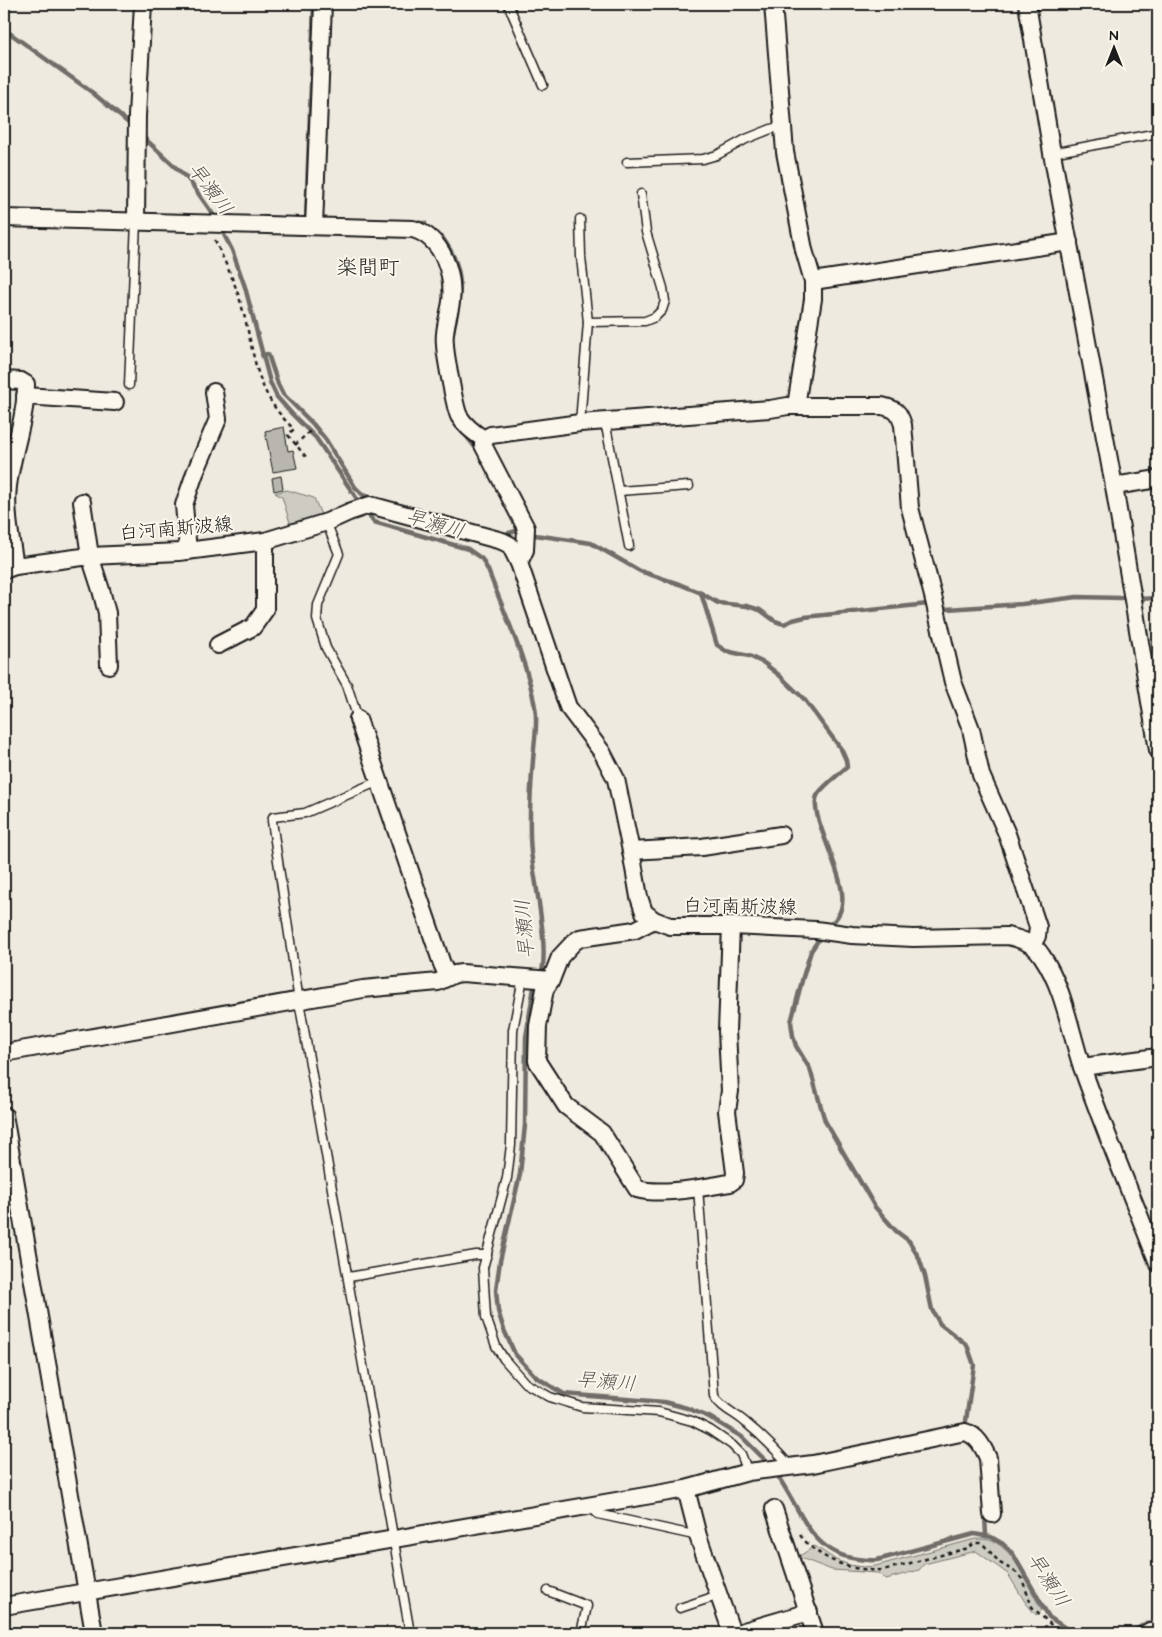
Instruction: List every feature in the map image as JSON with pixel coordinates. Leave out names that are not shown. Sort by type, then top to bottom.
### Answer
[{"type":"street","points":[[136,222],[137,116],[143,4]]},
{"type":"street","points":[[314,226],[323,4]]},
{"type":"street","points":[[774,4],[785,152],[804,250],[813,281],[813,299],[796,406]]},
{"type":"street","points":[[1027,4],[1052,153],[1114,486],[1158,750]]},
{"type":"street","points":[[4,218],[136,222],[212,232],[230,224],[413,229],[430,237],[436,244],[448,267],[450,304],[444,344],[458,415],[471,431],[484,439]]},
{"type":"street","points":[[813,281],[1069,242]]},
{"type":"street","points":[[4,380],[21,381],[26,384],[20,436],[8,486],[9,568]]},
{"type":"street","points":[[188,551],[184,505],[194,473],[218,419],[214,392]]},
{"type":"street","points":[[25,396],[115,402]]},
{"type":"street","points":[[484,439],[491,435],[580,423],[796,406],[882,406],[893,408],[900,414],[903,425],[910,508],[953,682],[970,729],[981,775],[1007,834],[1038,928],[1038,936],[1032,945],[1041,954],[1054,978],[1082,1067],[1158,1263]]},
{"type":"street","points":[[4,1052],[363,989],[438,982],[462,973],[538,979],[580,938],[635,930],[654,920],[644,912],[638,897],[632,851],[616,779],[602,752],[568,707],[519,563],[525,550],[526,528],[483,445],[484,439]]},
{"type":"street","points":[[1114,486],[1158,479]]},
{"type":"street","points":[[82,502],[90,556],[107,613],[109,665]]},
{"type":"street","name":"白河南斯波線","points":[[9,568],[90,556],[188,551],[265,541],[327,522],[370,505],[502,541],[510,545],[519,563]]},
{"type":"street","points":[[218,645],[253,627],[265,610],[265,541]]},
{"type":"street","points":[[358,719],[438,954],[448,977]]},
{"type":"street","points":[[632,851],[702,847],[782,835]]},
{"type":"street","name":"白河南斯波線","points":[[654,920],[670,926],[730,926],[816,930],[852,935],[913,938],[1007,936],[1021,939],[1032,945]]},
{"type":"street","points":[[538,979],[545,989],[538,1026],[537,1061],[566,1106],[602,1133],[637,1189],[646,1192],[698,1188],[730,1183],[734,1180],[735,1173],[727,1111],[730,1091],[727,1032],[730,926]]},
{"type":"street","points":[[1082,1067],[1158,1056]]},
{"type":"street","points":[[4,1115],[94,1633]]},
{"type":"street","points":[[4,1606],[686,1489],[754,1471],[813,1464],[965,1432],[972,1434],[984,1449],[988,1458],[992,1514]]},
{"type":"street","points":[[686,1489],[698,1536],[732,1633]]},
{"type":"street","points":[[774,1509],[816,1633]]},
{"type":"street","points":[[737,1633],[809,1612]]},
{"type":"street","points":[[1147,1633],[1158,1630]]},
{"type":"lane","points":[[508,4],[543,85]]},
{"type":"lane","points":[[627,162],[703,159],[717,155],[746,139],[783,126]]},
{"type":"lane","points":[[1052,153],[1158,132]]},
{"type":"lane","points":[[588,322],[645,322],[655,317],[662,310],[665,301],[663,288],[646,232],[641,194]]},
{"type":"lane","points":[[580,218],[581,257],[588,322],[580,423]]},
{"type":"lane","points":[[129,385],[136,222]]},
{"type":"lane","points":[[605,421],[629,546]]},
{"type":"lane","points":[[619,491],[689,486]]},
{"type":"lane","points":[[327,522],[339,554],[318,605],[317,619],[326,648],[347,685],[358,719]]},
{"type":"lane","points":[[379,782],[305,813],[273,817],[272,821],[300,1001],[410,1633]]},
{"type":"lane","points":[[538,979],[513,1030],[512,1145],[507,1178],[483,1268],[486,1317],[496,1346],[504,1359],[525,1383],[550,1397],[572,1404],[659,1412],[692,1421],[710,1430],[732,1445],[754,1471]]},
{"type":"lane","points":[[698,1188],[714,1396],[719,1404],[737,1415],[756,1431],[787,1467]]},
{"type":"lane","points":[[348,1277],[476,1255],[487,1255]]},
{"type":"lane","points":[[588,1506],[598,1514],[698,1536]]},
{"type":"lane","points":[[548,1591],[587,1606],[581,1633]]},
{"type":"lane","points":[[680,1608],[719,1595]]},
{"type":"path","points":[[212,232],[241,303],[259,378],[267,396],[294,429],[288,436],[306,457]]},
{"type":"path","points":[[295,444],[310,431]]},
{"type":"path","points":[[798,1531],[812,1548],[836,1562],[854,1569],[883,1570],[969,1548],[974,1542],[982,1542],[1000,1563],[1017,1573],[1022,1579],[1032,1607],[1060,1633]]},
{"type":"path","points":[[1037,1633],[1049,1624]]},
{"type":"shaded area","points":[[287,490],[314,498],[322,517],[291,526],[282,497],[275,493]]},
{"type":"shaded area","points":[[975,1539],[993,1541],[1005,1549],[1017,1565],[1042,1610],[1036,1615],[1025,1602],[1008,1574],[976,1551],[924,1564],[919,1570],[886,1579],[878,1573],[832,1570],[798,1557],[815,1546],[836,1560],[850,1565],[875,1566]]},
{"type":"building","points":[[284,427],[288,451],[293,450],[297,468],[273,472],[265,431]]},
{"type":"building","points":[[281,476],[283,489],[274,491],[272,478]]},
{"type":"waterway","points":[[303,219],[306,219],[314,4]]},
{"type":"waterway","name":"早瀬川","points":[[4,29],[93,93],[132,126]]},
{"type":"waterway","name":"早瀬川","points":[[141,135],[188,179],[217,220]]},
{"type":"waterway","points":[[414,223],[425,223]]},
{"type":"waterway","name":"早瀬川","points":[[220,227],[232,250],[245,287],[270,382],[277,397],[316,438],[361,505]]},
{"type":"waterway","points":[[442,237],[450,249],[459,272],[460,294],[453,332]]},
{"type":"waterway","points":[[262,355],[268,354],[283,394],[326,440],[355,487],[363,495],[377,499]]},
{"type":"waterway","points":[[464,433],[479,452]]},
{"type":"waterway","name":"早瀬川","points":[[366,511],[374,522],[468,549],[482,559],[515,638],[527,672],[536,713],[530,827],[531,852],[543,935],[543,966],[540,976]]},
{"type":"waterway","points":[[500,534],[503,535],[519,530],[517,525]]},
{"type":"waterway","points":[[535,535],[591,543],[640,571],[701,593],[717,645],[726,651],[749,656],[764,663],[804,699],[841,749],[847,767],[821,790],[816,803],[822,831],[840,881],[842,897],[840,912],[828,928]]},
{"type":"waterway","points":[[701,593],[718,603],[747,606],[760,610],[775,621],[784,624],[805,617],[928,604]]},
{"type":"waterway","points":[[947,609],[1022,604],[1077,597],[1122,598]]},
{"type":"waterway","points":[[1138,599],[1158,598]]},
{"type":"waterway","points":[[821,936],[811,951],[803,977],[791,1022],[793,1036],[796,1046],[810,1069],[825,1121],[875,1207],[896,1231],[909,1241],[919,1258],[932,1310],[940,1324],[967,1345],[974,1365],[966,1421]]},
{"type":"waterway","name":"早瀬川","points":[[537,983],[534,987],[526,1037],[525,1125],[520,1174],[500,1261],[496,1290],[498,1311],[515,1354],[536,1377],[564,1394],[664,1402],[687,1408],[709,1417],[742,1437],[771,1466]]},
{"type":"waterway","name":"早瀬川","points":[[775,1472],[813,1534],[824,1545],[838,1554],[855,1559],[877,1560],[974,1534],[991,1537],[1003,1544],[1013,1554],[1049,1617],[1073,1633],[1078,1633]]},
{"type":"waterway","points":[[985,1514],[986,1536]]},
{"type":"waterway","name":"早瀬川","points":[[1130,1633],[1147,1623],[1158,1621]]},
{"type":"district","name":"楽間町","points":[[368,267]]}]
